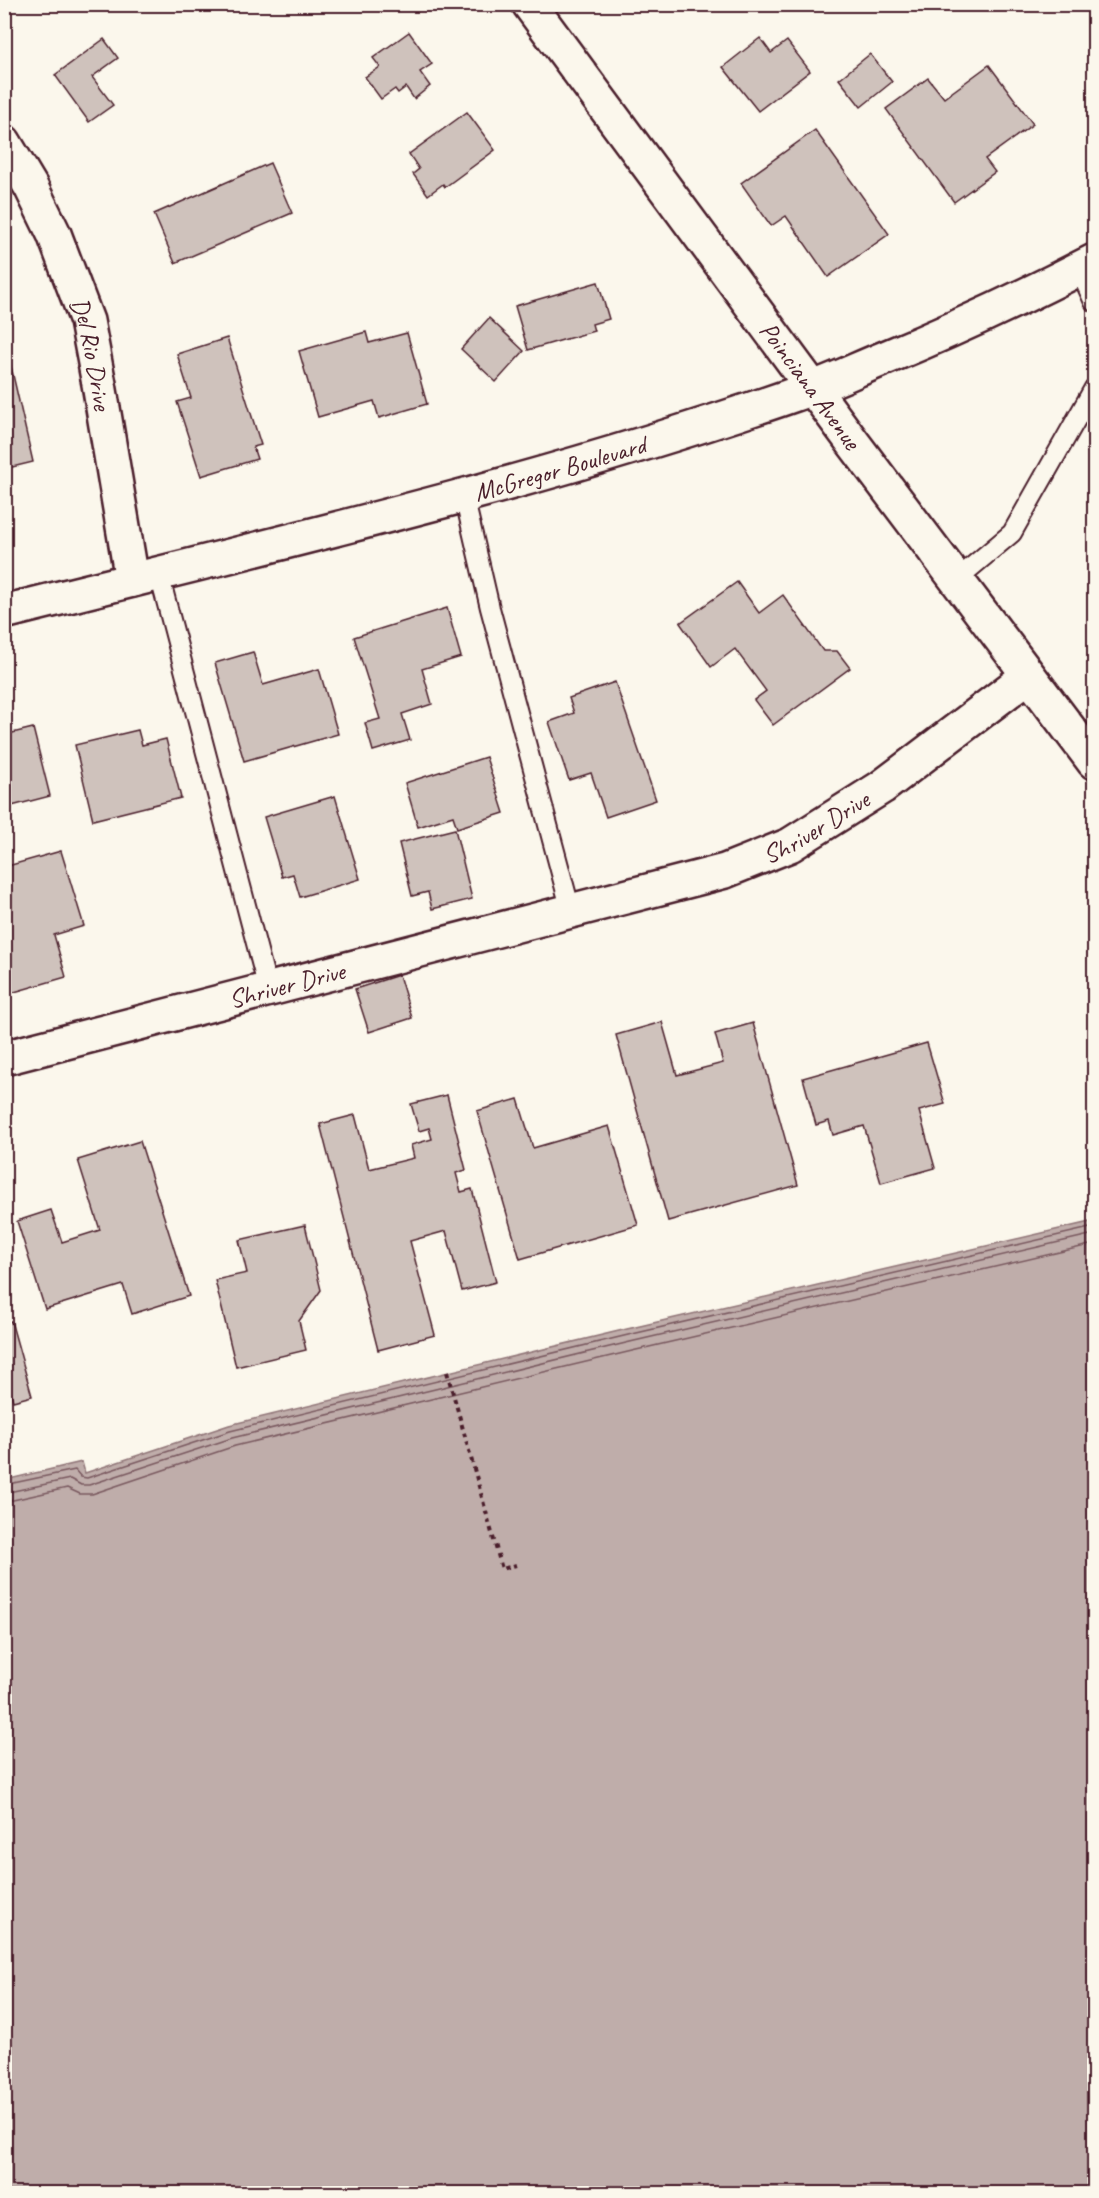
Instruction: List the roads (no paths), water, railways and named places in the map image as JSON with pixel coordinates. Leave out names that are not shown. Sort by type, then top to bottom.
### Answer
[{"type":"street","name":"Poinciana Avenue","points":[[530,4],[956,580],[1095,762]]},
{"type":"street","name":"Del Rio Drive","points":[[4,142],[31,187],[54,234],[87,321],[99,384],[145,577]]},
{"type":"street","name":"McGregor Boulevard","points":[[4,612],[464,496],[627,449],[813,388],[938,336],[1087,265]]},
{"type":"street","name":"Shriver Drive","points":[[4,1058],[725,871],[790,845],[882,787],[1028,676]]},
{"type":"lane","points":[[1087,265],[1095,302]]},
{"type":"lane","points":[[956,580],[1012,533],[1095,388]]},
{"type":"lane","points":[[464,496],[489,608],[571,912]]},
{"type":"lane","points":[[145,577],[268,989]]},
{"type":"water","points":[[1094,1221],[1094,2193],[5,2193],[5,1480],[82,1462],[85,1473],[229,1425],[627,1329]]}]
